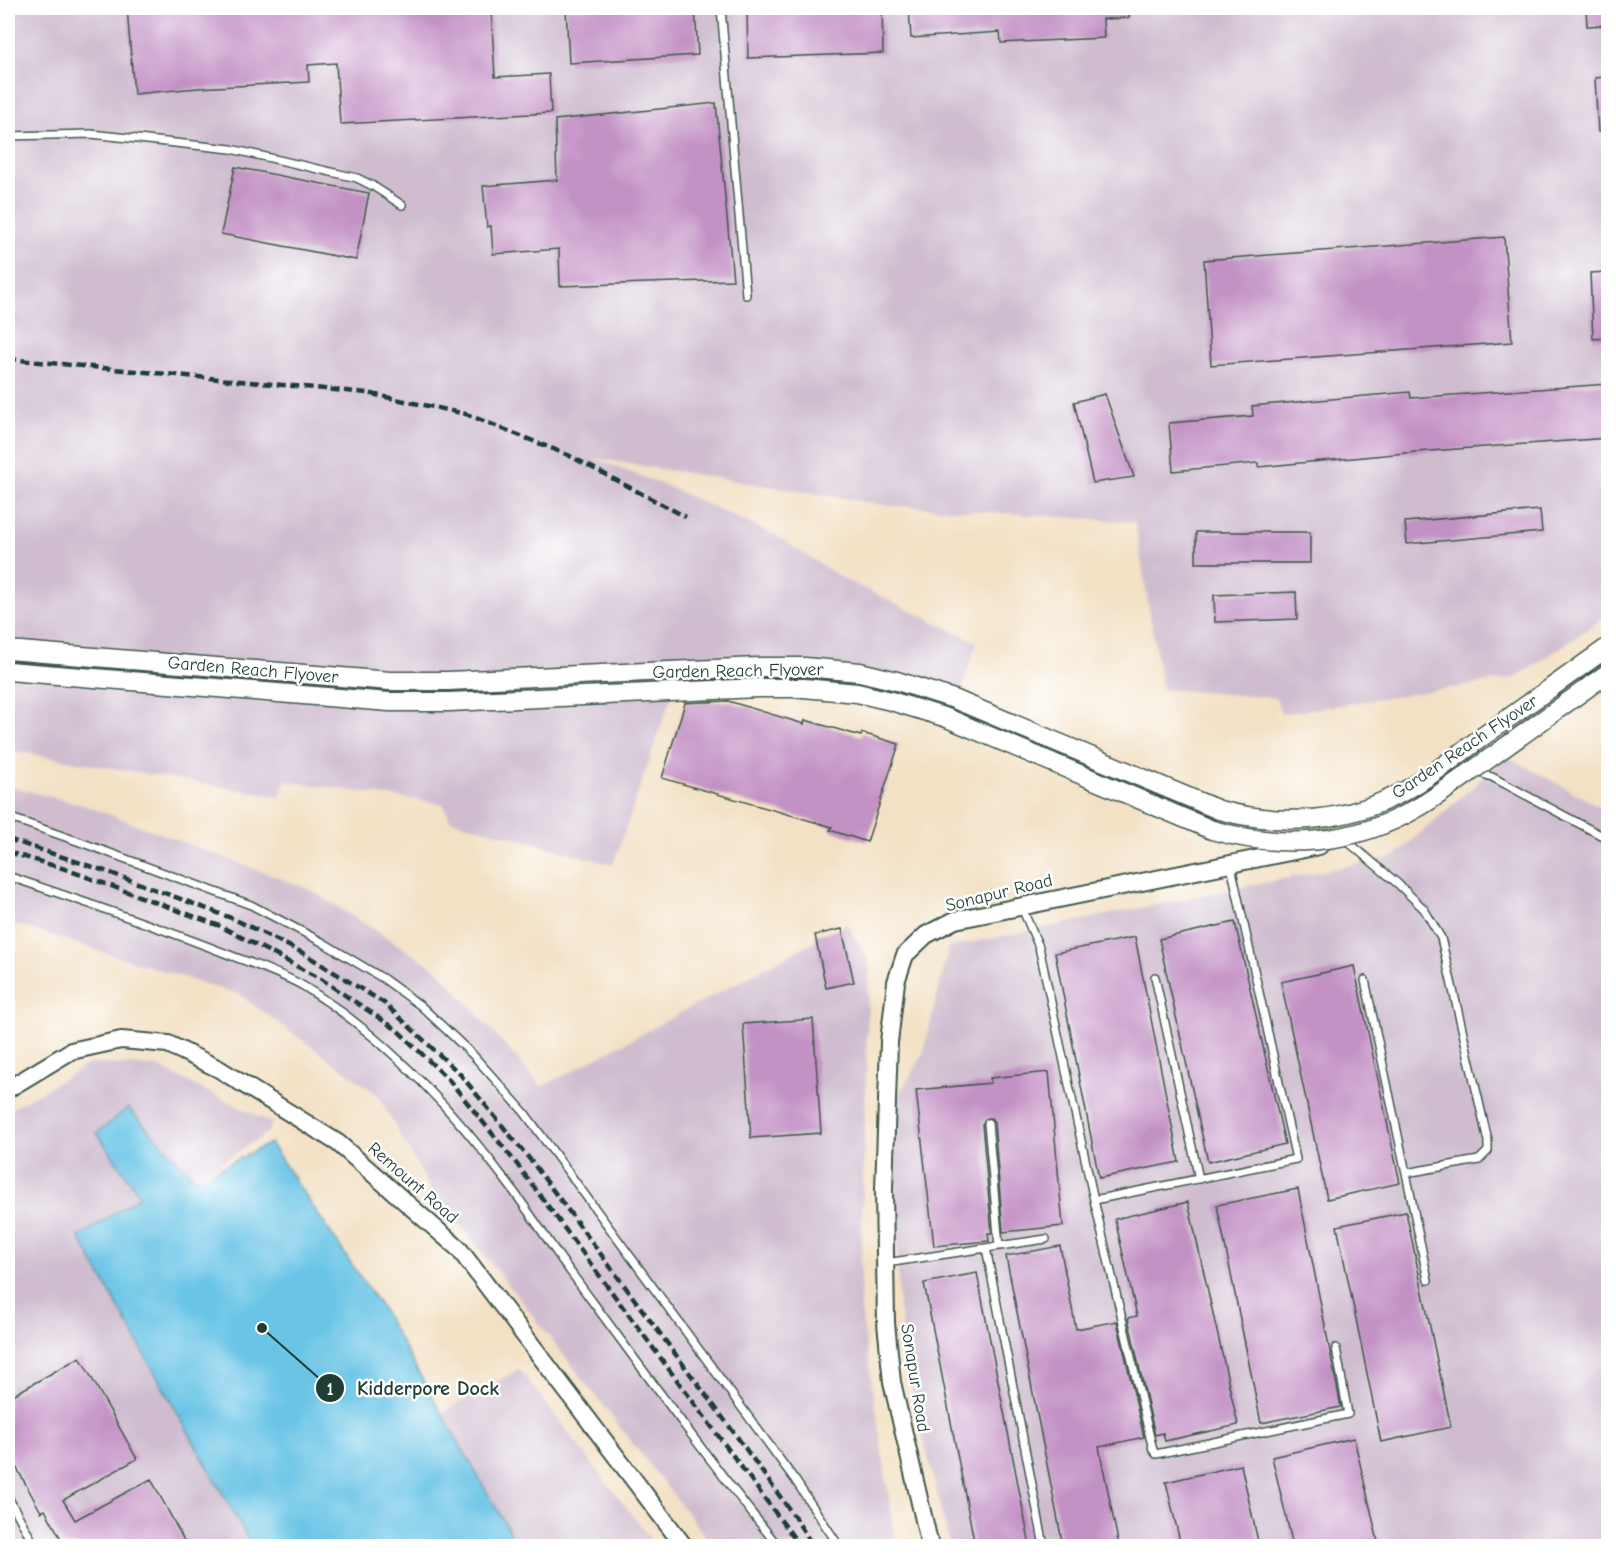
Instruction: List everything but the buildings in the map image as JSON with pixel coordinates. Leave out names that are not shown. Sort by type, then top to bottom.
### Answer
[{"type":"main road","name":"Garden Reach Flyover","points":[[8,650],[390,681],[448,681],[758,667],[805,667],[860,672],[954,699],[1219,810],[1260,819],[1302,821],[1356,811],[1388,800],[1408,789],[1608,647]]},
{"type":"main road","name":"Garden Reach Flyover","points":[[8,671],[389,702],[448,702],[758,688],[804,688],[856,693],[947,718],[1212,830],[1234,836],[1280,842],[1326,840],[1350,835],[1404,815],[1440,794],[1608,673]]},
{"type":"street","name":"Sonapur Road","points":[[930,1546],[892,1382],[886,1323],[884,1189],[889,1042],[896,982],[904,955],[926,935],[955,920],[1347,841],[1391,819],[1463,767],[1608,654]]},
{"type":"street","name":"Remount Road","points":[[8,1089],[71,1052],[122,1040],[168,1044],[219,1069],[338,1143],[459,1249],[684,1546]]},
{"type":"lane","points":[[722,8],[746,295]]},
{"type":"lane","points":[[8,136],[91,134],[231,149],[357,178],[402,205]]},
{"type":"lane","points":[[1463,767],[1492,777],[1608,839]]},
{"type":"lane","points":[[8,818],[251,905],[322,942],[384,979],[421,1006],[473,1054],[524,1112],[795,1480],[839,1546]]},
{"type":"lane","points":[[1347,841],[1424,909],[1441,938],[1488,1141],[1488,1151],[1479,1160],[1406,1173]]},
{"type":"lane","points":[[1094,1200],[1296,1159],[1231,863]]},
{"type":"lane","points":[[8,876],[170,930],[235,957],[303,986],[359,1024],[417,1076],[470,1135],[739,1497],[778,1546]]},
{"type":"lane","points":[[1021,906],[1039,947],[1094,1200],[1153,1450],[1156,1454],[1348,1414],[1336,1348]]},
{"type":"lane","points":[[1155,977],[1199,1179]]},
{"type":"lane","points":[[1365,980],[1428,1280]]},
{"type":"lane","points":[[988,1124],[999,1246]]},
{"type":"lane","points":[[885,1263],[1046,1239]]},
{"type":"lane","points":[[986,1248],[1044,1546]]},
{"type":"lane","points":[[8,1497],[35,1546]]},
{"type":"shaded area","points":[[8,8],[1608,8],[1608,615],[1516,678],[1281,714],[1276,698],[1162,689],[1135,522],[885,505],[593,458],[669,487],[775,535],[842,578],[977,642],[960,695],[802,684],[676,683],[613,865],[450,820],[443,804],[285,781],[280,797],[8,750]]},
{"type":"shaded area","points":[[1507,756],[1608,811],[1608,1546],[950,1546],[916,1409],[899,1308],[893,1103],[922,1057],[949,947],[1395,856]]},
{"type":"shaded area","points":[[8,786],[87,806],[311,890],[438,970],[542,1087],[847,924],[869,962],[860,1303],[896,1546],[713,1546],[519,1298],[431,1190],[378,1095],[240,995],[8,922]]},
{"type":"shaded area","points":[[90,1063],[158,1067],[272,1123],[268,1132],[196,1180],[128,1109],[97,1133],[140,1196],[79,1237],[252,1546],[8,1546],[8,1111]]},
{"type":"shaded area","points":[[519,1369],[656,1546],[518,1546],[441,1413]]},
{"type":"water","points":[[128,1108],[196,1180],[270,1143],[382,1309],[518,1546],[252,1546],[79,1237],[140,1196],[97,1133]]},
{"type":"railway","points":[[8,359],[367,393],[466,414],[568,455],[686,517]]},
{"type":"railway","points":[[1535,692],[1608,666]]},
{"type":"railway","points":[[8,839],[111,873],[234,919],[301,952],[384,1003],[460,1074],[532,1162],[735,1434],[813,1546]]},
{"type":"railway","points":[[8,852],[65,869],[220,926],[321,979],[396,1029],[449,1080],[516,1163],[800,1546]]},
{"type":"place","name":"Kidderpore Dock","points":[[262,1328]]}]
